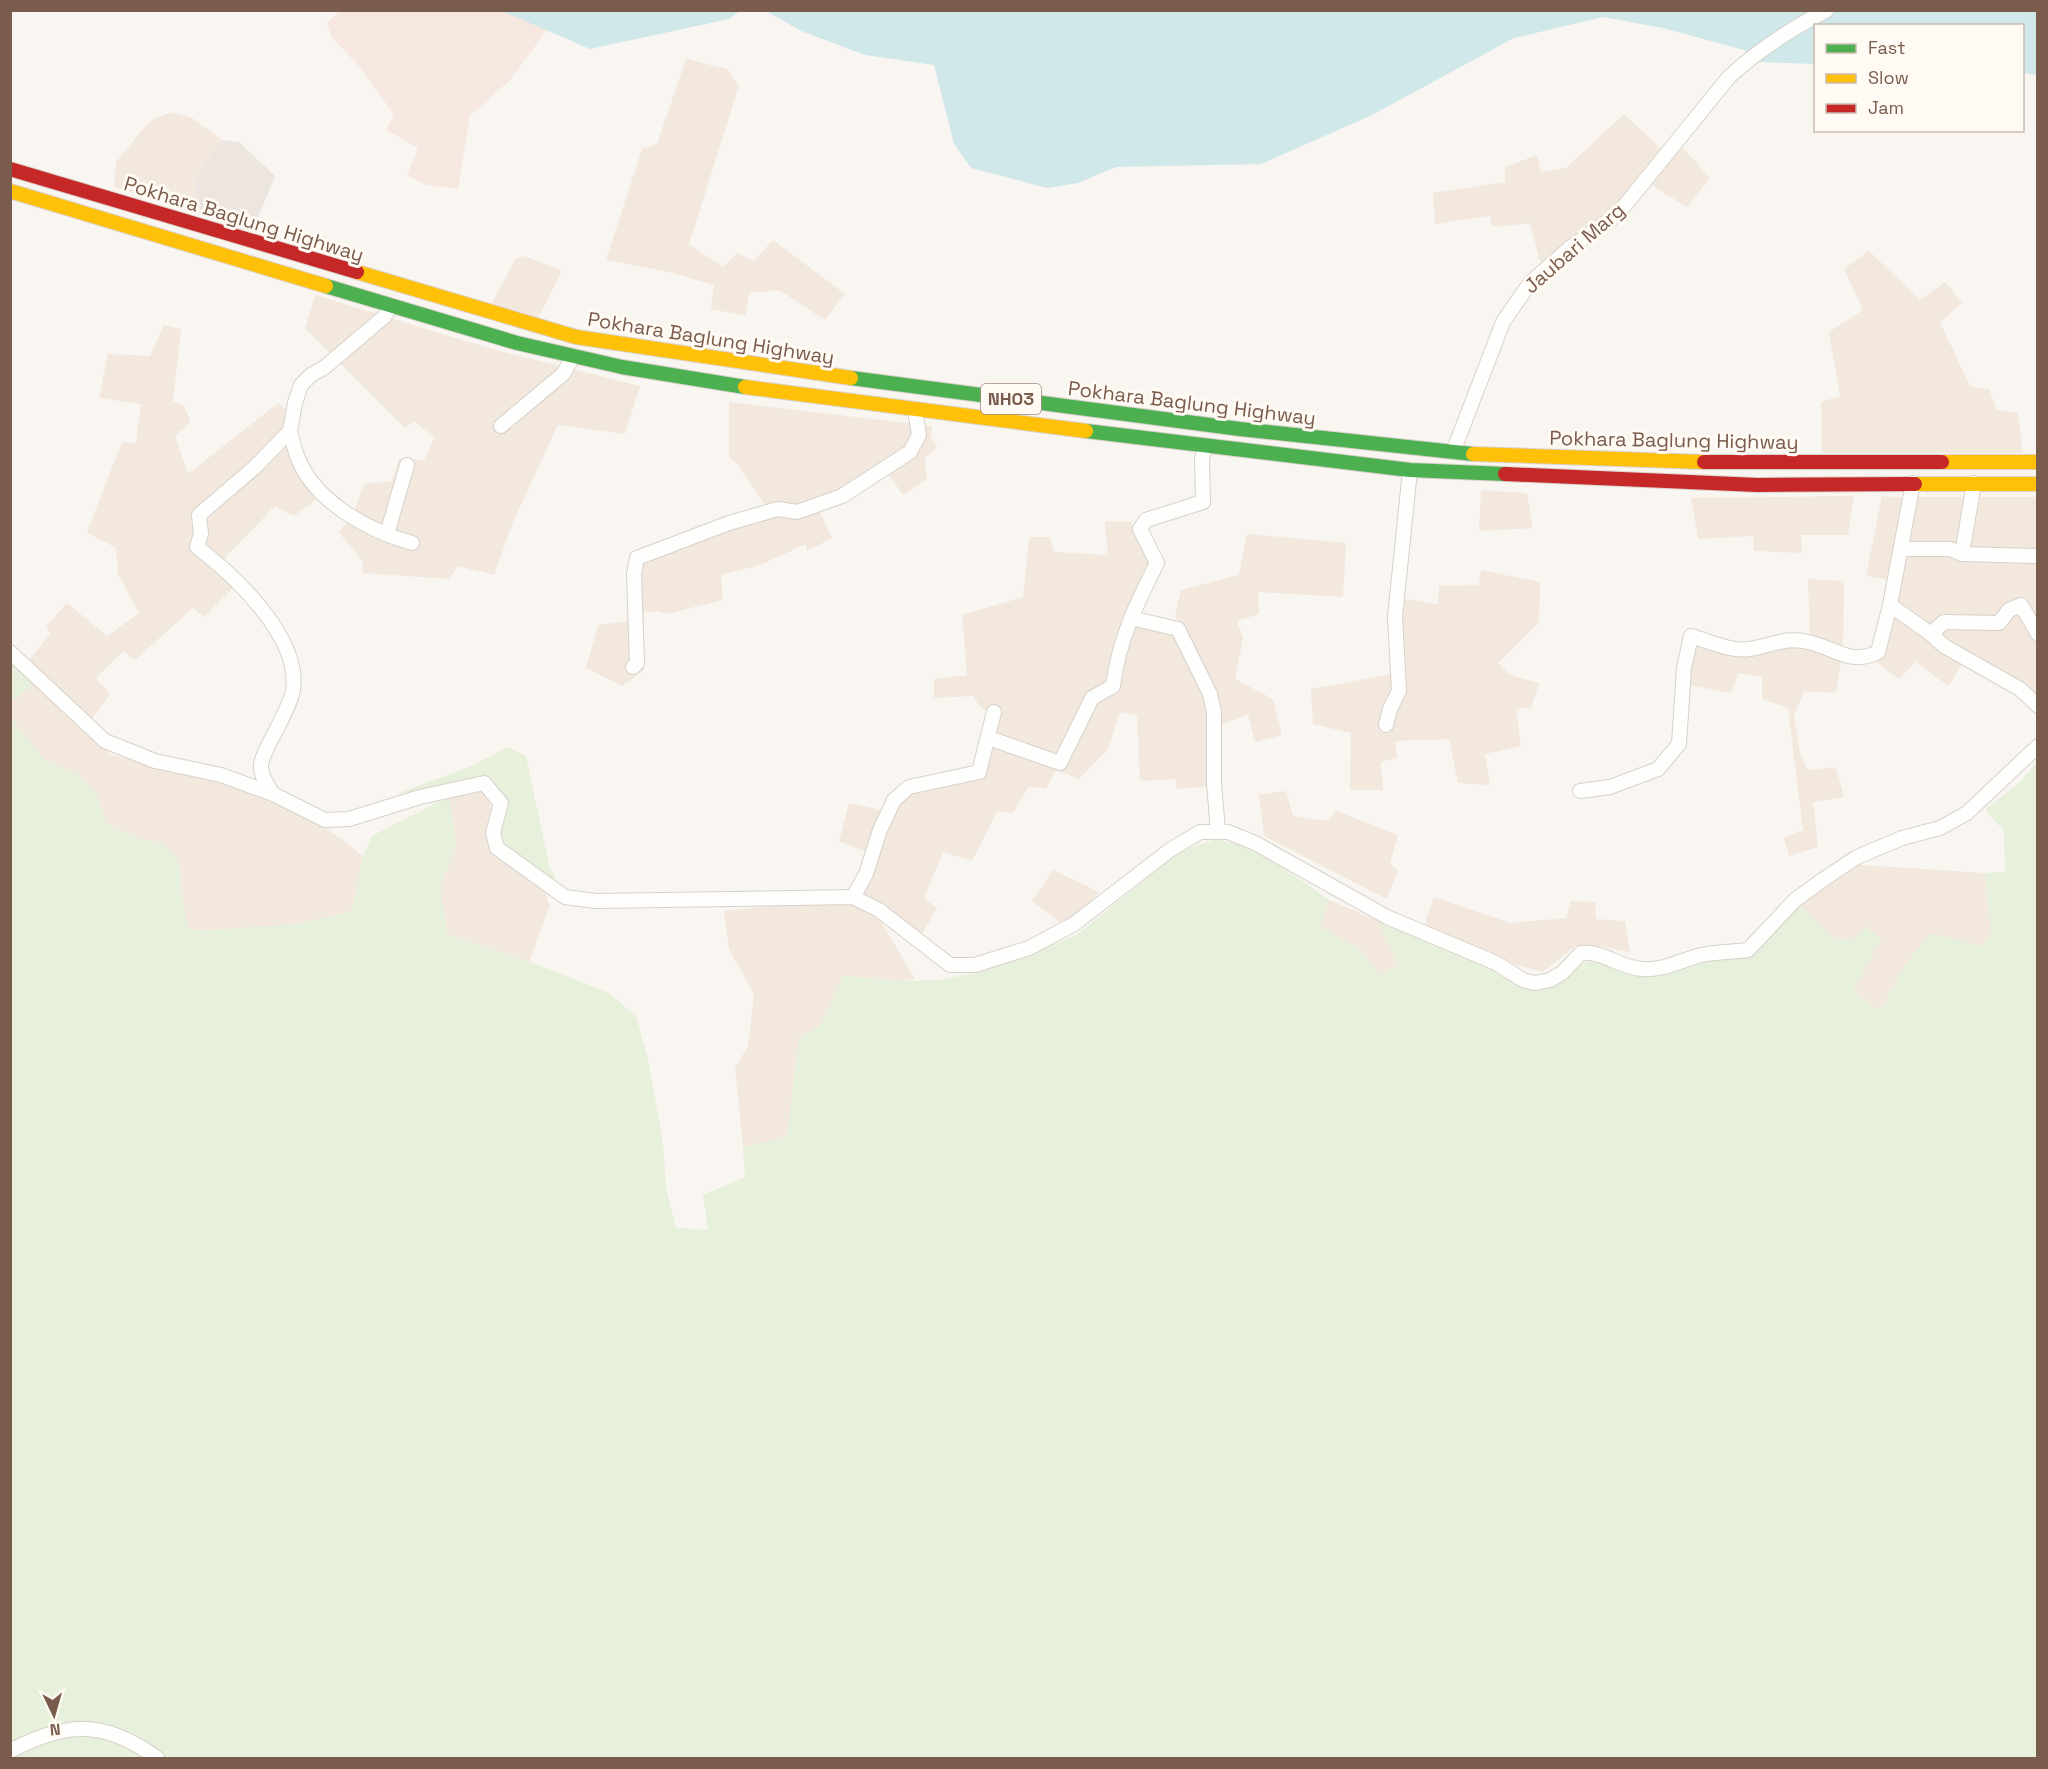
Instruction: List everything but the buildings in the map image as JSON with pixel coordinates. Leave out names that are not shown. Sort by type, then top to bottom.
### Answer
[{"type":"highway","name":"Pokhara Baglung Highway","points":[[10,170],[425,294],[604,343],[777,369],[1216,426],[1453,452],[1546,458],[1730,463],[2037,462]]},
{"type":"highway","name":"Pokhara Baglung Highway","points":[[10,191],[390,306],[573,357],[655,374],[915,410],[1410,470],[1757,485],[2037,484]]},
{"type":"street","name":"Jaubari Marg","points":[[1453,452],[1503,322],[1530,283],[1571,247],[1617,215],[1729,76],[1743,63],[1794,28],[1827,10]]},
{"type":"street","points":[[390,306],[385,316],[301,386],[290,431],[298,460],[320,492],[368,525],[412,543]]},
{"type":"street","points":[[501,426],[564,374],[573,357]]},
{"type":"street","points":[[633,667],[637,663],[634,574],[637,558],[729,523],[778,509],[797,512],[842,496],[910,452],[919,435],[915,410]]},
{"type":"street","points":[[273,795],[262,775],[261,763],[288,707],[293,691],[289,652],[273,622],[228,573],[197,548],[201,534],[199,515],[255,467],[290,431]]},
{"type":"street","points":[[989,738],[1060,763],[1092,698],[1113,686],[1117,653],[1157,563],[1140,529],[1146,520],[1203,502],[1202,459],[1205,446]]},
{"type":"street","points":[[387,534],[407,465]]},
{"type":"street","points":[[1386,725],[1390,709],[1399,692],[1395,617],[1410,470]]},
{"type":"street","points":[[1580,791],[1610,787],[1659,769],[1680,744],[1684,668],[1691,636],[1730,648],[1748,649],[1778,640],[1807,641],[1841,654],[1864,659],[1878,652],[1890,605],[1913,483]]},
{"type":"street","points":[[1962,554],[1974,483]]},
{"type":"street","points":[[1901,549],[1950,549],[1962,554],[2037,556]]},
{"type":"street","points":[[1890,605],[1944,646],[2020,689],[2037,706]]},
{"type":"street","points":[[1931,634],[1944,622],[1999,623],[2009,610],[2021,605],[2037,634]]},
{"type":"street","points":[[1131,618],[1178,629],[1210,694],[1214,712],[1214,783],[1218,832]]},
{"type":"street","points":[[10,652],[105,741],[155,761],[221,775],[273,795],[325,820],[349,819],[420,798],[484,783],[501,803],[493,833],[497,848],[565,897],[596,901],[853,897],[879,910],[950,965],[975,965],[1029,948],[1074,924],[1170,850],[1200,832],[1228,832],[1255,843],[1387,917],[1536,983],[1550,980],[1562,973],[1581,953],[1598,951],[1622,966],[1644,969],[1677,965],[1701,955],[1748,950],[1795,900],[1857,857],[1902,838],[1940,828],[1967,813],[2037,746]]},
{"type":"street","points":[[853,897],[866,873],[880,830],[894,800],[909,787],[980,772],[994,712]]},
{"type":"street","points":[[10,1751],[48,1734],[79,1729],[105,1730],[123,1736],[157,1758]]},
{"type":"shaded area","points":[[502,10],[548,29],[510,80],[470,116],[458,189],[426,185],[407,175],[418,148],[386,130],[394,115],[360,67],[331,37],[327,23],[340,11]]},
{"type":"shaded area","points":[[686,59],[727,69],[739,86],[689,244],[723,267],[737,253],[754,261],[773,240],[845,294],[825,320],[779,290],[749,293],[746,316],[711,309],[714,285],[665,271],[606,260],[642,149],[657,144]]},
{"type":"shaded area","points":[[171,112],[192,118],[222,140],[199,170],[191,212],[114,187],[116,162],[150,121]]},
{"type":"shaded area","points":[[1624,114],[1661,149],[1614,212],[1551,257],[1540,262],[1530,223],[1492,227],[1490,216],[1435,224],[1433,193],[1505,182],[1505,167],[1537,155],[1541,172],[1566,168]]},
{"type":"shaded area","points":[[222,140],[239,142],[275,176],[252,232],[191,212],[199,170]]},
{"type":"shaded area","points":[[1682,147],[1710,178],[1687,207],[1653,186],[1656,177]]},
{"type":"shaded area","points":[[1869,251],[1920,300],[1945,282],[1962,303],[1940,322],[1970,386],[1989,389],[1997,410],[2018,413],[2023,453],[1822,453],[1821,402],[1840,396],[1829,332],[1863,310],[1844,269]]},
{"type":"shaded area","points":[[525,256],[562,271],[538,318],[491,305],[516,258]]},
{"type":"shaded area","points":[[315,295],[492,349],[640,386],[625,434],[558,425],[513,522],[494,575],[458,566],[449,579],[363,573],[362,560],[339,533],[354,512],[364,484],[392,481],[399,459],[424,460],[434,438],[414,421],[405,428],[305,328]]},
{"type":"shaded area","points":[[164,325],[181,329],[173,402],[183,404],[191,422],[175,436],[188,474],[278,403],[289,411],[287,437],[319,497],[294,516],[275,506],[215,568],[234,587],[204,617],[193,608],[135,660],[123,651],[96,678],[110,695],[91,720],[29,660],[50,634],[46,626],[67,603],[107,636],[139,613],[118,574],[116,548],[87,532],[122,442],[136,443],[141,404],[99,398],[108,354],[150,356]]},
{"type":"shaded area","points":[[729,402],[932,426],[931,439],[937,446],[925,459],[927,479],[903,495],[889,475],[819,511],[832,538],[807,551],[806,544],[760,565],[721,575],[723,600],[666,614],[659,611],[644,612],[644,670],[622,686],[586,668],[598,625],[628,621],[630,557],[642,547],[765,505],[739,466],[729,456]]},
{"type":"shaded area","points":[[1481,490],[1527,493],[1533,528],[1479,531]]},
{"type":"shaded area","points":[[1854,496],[1848,535],[1801,535],[1802,553],[1754,551],[1753,536],[1698,539],[1691,498]]},
{"type":"shaded area","points":[[1882,496],[1907,498],[1889,580],[1866,576]]},
{"type":"shaded area","points":[[1914,497],[2037,497],[2037,695],[2024,682],[1943,644],[1894,604]]},
{"type":"shaded area","points":[[1105,521],[1131,522],[1150,564],[1127,621],[1163,628],[1178,637],[1211,709],[1212,786],[1177,789],[1175,779],[1140,781],[1137,715],[1120,712],[1108,749],[1079,779],[1056,770],[1046,789],[1029,786],[1013,813],[997,812],[972,861],[943,852],[924,898],[937,908],[921,936],[868,895],[853,888],[866,852],[839,841],[849,803],[884,811],[892,793],[913,781],[977,765],[992,715],[980,707],[973,696],[934,698],[934,679],[967,675],[962,615],[1023,597],[1029,537],[1050,537],[1054,552],[1108,555]]},
{"type":"shaded area","points":[[1247,534],[1346,543],[1343,597],[1258,592],[1259,614],[1237,621],[1243,638],[1235,679],[1273,699],[1282,735],[1255,742],[1248,715],[1219,725],[1213,681],[1175,616],[1181,590],[1239,575]]},
{"type":"shaded area","points":[[1481,570],[1540,582],[1539,622],[1498,663],[1510,675],[1539,683],[1531,708],[1516,709],[1521,746],[1485,754],[1490,785],[1458,783],[1449,739],[1395,741],[1397,758],[1381,762],[1383,790],[1350,790],[1351,733],[1313,724],[1311,689],[1391,674],[1391,597],[1438,604],[1439,586],[1479,585]]},
{"type":"shaded area","points":[[1808,579],[1844,581],[1843,647],[1822,644],[1810,636]]},
{"type":"shaded area","points":[[1893,611],[1964,662],[1948,686],[1916,662],[1899,679],[1876,661],[1886,641]]},
{"type":"shaded area","points":[[1683,640],[1700,645],[1780,644],[1819,651],[1841,662],[1836,693],[1804,691],[1794,716],[1800,752],[1807,770],[1836,767],[1844,797],[1813,802],[1818,847],[1789,856],[1784,838],[1803,830],[1788,708],[1762,699],[1762,677],[1739,673],[1731,693],[1690,685],[1675,677]]},
{"type":"shaded area","points":[[33,684],[112,755],[215,780],[288,809],[330,831],[363,856],[352,911],[298,924],[198,931],[188,928],[181,891],[180,865],[165,845],[137,838],[106,823],[97,795],[79,774],[45,761],[21,733],[11,717],[11,702]]},
{"type":"shaded area","points":[[484,788],[493,812],[487,838],[494,853],[544,891],[550,905],[529,962],[447,934],[440,887],[456,845],[449,796]]},
{"type":"shaded area","points":[[1286,791],[1293,816],[1326,821],[1336,811],[1398,835],[1390,863],[1398,871],[1387,899],[1264,836],[1259,795]]},
{"type":"shaded area","points":[[1861,865],[1985,873],[1991,932],[1982,947],[1905,965],[1880,1011],[1853,991],[1852,940],[1833,939],[1799,905]]},
{"type":"shaded area","points":[[1053,870],[1099,892],[1078,915],[1063,925],[1032,901]]},
{"type":"shaded area","points":[[1434,897],[1510,923],[1566,918],[1571,901],[1595,902],[1596,919],[1625,921],[1630,952],[1599,946],[1575,946],[1543,972],[1519,966],[1427,927],[1426,920]]},
{"type":"shaded area","points":[[1329,900],[1377,920],[1398,965],[1378,975],[1359,948],[1319,927]]},
{"type":"shaded area","points":[[788,904],[852,904],[877,915],[915,979],[900,981],[843,976],[821,1025],[799,1038],[787,1137],[743,1147],[735,1068],[748,1046],[754,994],[729,949],[724,911]]},
{"type":"green space","points":[[11,660],[33,684],[11,702]]},
{"type":"green space","points":[[10,717],[45,761],[79,774],[97,795],[106,823],[137,838],[165,845],[180,865],[181,891],[188,928],[198,931],[298,924],[352,911],[363,856],[372,836],[449,796],[456,845],[440,887],[447,934],[554,971],[609,993],[636,1016],[648,1059],[663,1143],[666,1189],[676,1228],[708,1230],[703,1195],[745,1177],[743,1147],[787,1137],[799,1038],[821,1025],[843,976],[900,981],[938,980],[981,972],[1075,936],[1181,851],[1216,839],[1243,846],[1284,868],[1329,900],[1320,927],[1359,948],[1378,975],[1398,965],[1377,920],[1464,954],[1511,982],[1533,990],[1550,987],[1593,959],[1629,975],[1662,974],[1709,960],[1755,953],[1799,905],[1833,939],[1852,940],[1866,927],[1881,939],[1853,991],[1880,1011],[1905,965],[1930,933],[1982,946],[1991,932],[1985,873],[2005,872],[2004,831],[1985,810],[2019,783],[2037,762],[2037,1758],[11,1758]]},
{"type":"green space","points":[[507,747],[526,756],[549,865],[559,886],[503,843],[489,782],[396,794],[472,766]]},
{"type":"water","points":[[740,10],[729,19],[590,49],[502,11]]},
{"type":"water","points":[[766,11],[2037,11],[2037,75],[2024,73],[2024,24],[1814,24],[1814,64],[1755,62],[1744,50],[1663,28],[1603,17],[1514,38],[1372,115],[1261,164],[1116,167],[1078,183],[1047,188],[971,168],[954,144],[934,65],[865,55],[801,31]]},
{"type":"traffic: fast","points":[[326,286],[517,343],[622,367],[745,387]]},
{"type":"traffic: fast","points":[[851,378],[1240,429],[1473,454]]},
{"type":"traffic: fast","points":[[1086,431],[1410,470],[1505,474]]},
{"type":"traffic: slow","points":[[10,191],[326,286]]},
{"type":"traffic: slow","points":[[357,272],[576,337],[851,378]]},
{"type":"traffic: slow","points":[[745,387],[1086,431]]},
{"type":"traffic: slow","points":[[1473,454],[1704,462]]},
{"type":"traffic: slow","points":[[1942,462],[2038,462]]},
{"type":"traffic: slow","points":[[1915,484],[2038,484]]},
{"type":"traffic: jam","points":[[10,169],[357,272]]},
{"type":"traffic: jam","points":[[1704,462],[1942,462]]},
{"type":"traffic: jam","points":[[1505,474],[1757,485],[1915,484]]}]
